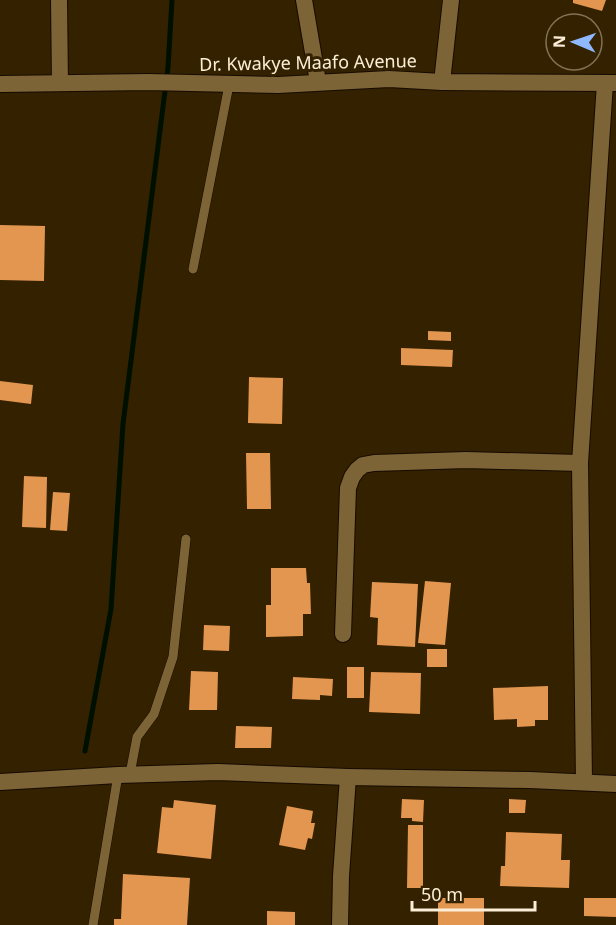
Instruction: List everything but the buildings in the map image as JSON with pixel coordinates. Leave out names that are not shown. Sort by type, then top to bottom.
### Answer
[{"type":"street","points":[[59,0],[60,83]]},
{"type":"street","points":[[304,0],[318,82]]},
{"type":"street","points":[[441,82],[451,0]]},
{"type":"street","name":"Dr. Kwakye Maafo Avenue","points":[[0,84],[148,82],[278,85],[389,79],[441,82],[610,83]]},
{"type":"street","points":[[584,782],[580,463],[610,83]]},
{"type":"street","points":[[343,634],[348,489],[352,477],[363,465],[466,460],[580,463]]},
{"type":"street","points":[[0,782],[124,774],[218,772],[616,784]]},
{"type":"street","points":[[340,925],[348,777]]},
{"type":"lane","points":[[193,269],[229,85]]},
{"type":"lane","points":[[93,925],[124,774],[137,737],[154,714],[174,657],[186,539]]},
{"type":"waterway","points":[[85,751],[111,609],[123,424],[168,67],[172,0]]}]
